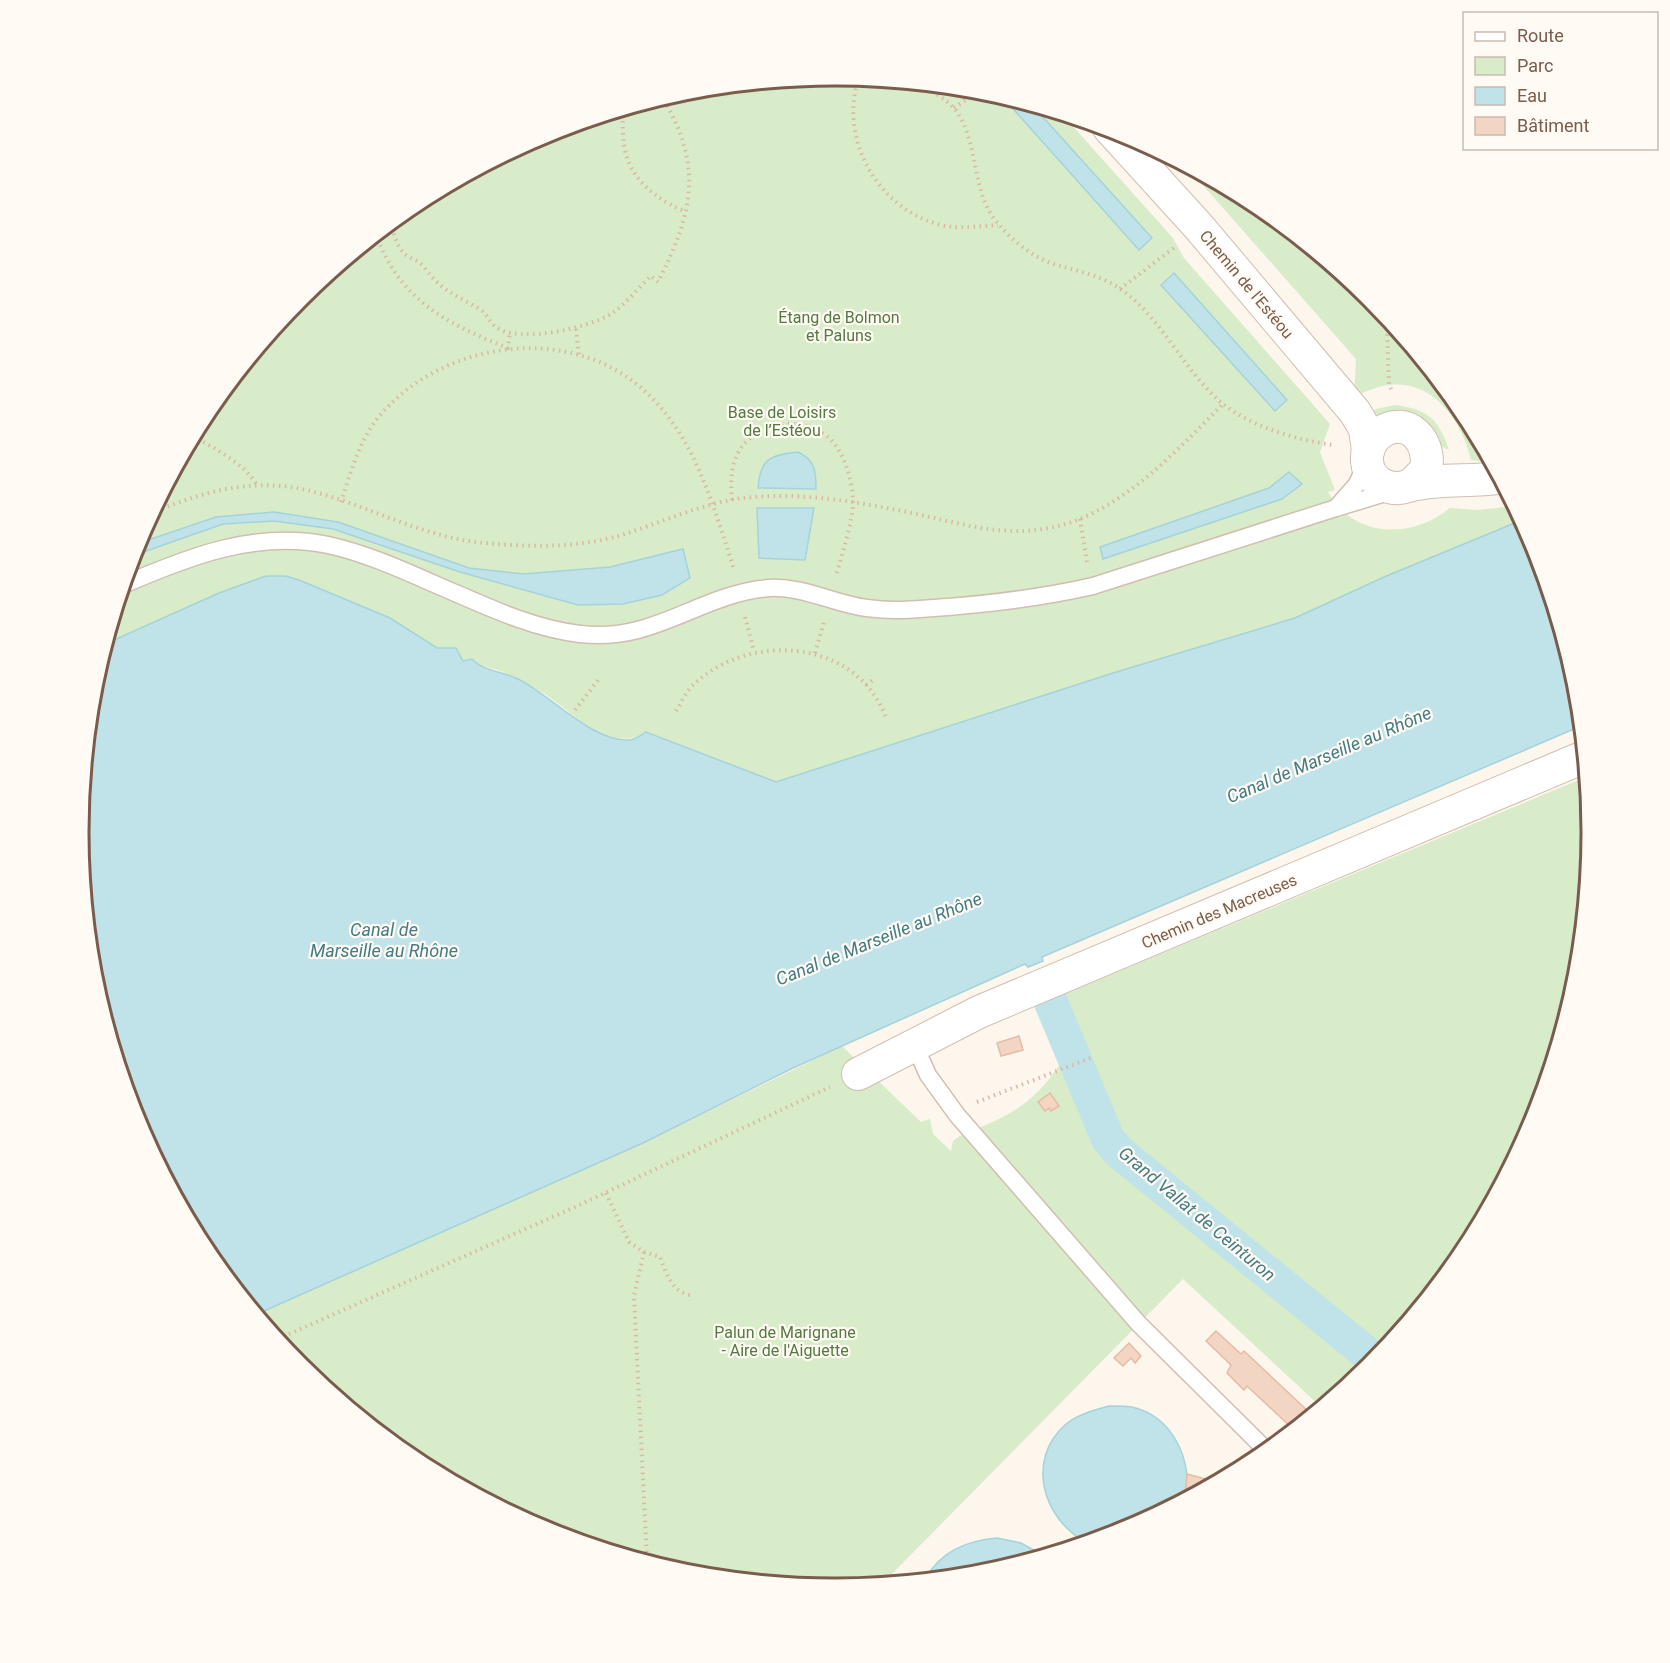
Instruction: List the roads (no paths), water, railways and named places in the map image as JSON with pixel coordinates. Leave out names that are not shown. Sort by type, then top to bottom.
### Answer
[{"type":"street","name":"Chemin de l'Estéou","points":[[1123,143],[1199,226],[1355,412],[1365,429],[1367,455]]},
{"type":"street","points":[[1489,475],[1440,456],[1414,433],[1396,428],[1378,434],[1367,455],[1374,477],[1381,484],[1406,487],[1492,479]]},
{"type":"street","points":[[1406,487],[1426,470],[1428,459],[1422,440]]},
{"type":"street","name":"Chemin des Macreuses","points":[[858,1074],[980,1012],[1577,760]]},
{"type":"lane","points":[[1336,508],[1357,484],[1367,455]]},
{"type":"lane","points":[[133,581],[189,557],[224,548],[263,542],[328,545],[373,559],[546,629],[582,635],[622,634],[659,626],[719,598],[772,588],[801,590],[864,608],[897,611],[971,605],[1057,594],[1093,586],[1406,487]]},
{"type":"lane","points":[[914,1044],[928,1075],[957,1116],[1138,1323],[1256,1447]]},
{"type":"water","points":[[1012,107],[1041,115],[1152,238],[1139,250]]},
{"type":"water","points":[[1174,273],[1287,400],[1275,411],[1161,285]]},
{"type":"water","points":[[798,452],[811,462],[816,477],[816,489],[758,488],[764,464],[774,457]]},
{"type":"water","points":[[1289,472],[1302,484],[1282,499],[1103,559],[1100,547],[1269,488]]},
{"type":"water","points":[[757,508],[814,508],[805,560],[759,558]]},
{"type":"water","points":[[274,512],[338,522],[469,568],[523,574],[610,567],[683,549],[690,578],[662,595],[623,604],[578,605],[460,572],[333,529],[274,521],[223,524],[144,552],[149,540],[216,517]]},
{"type":"water","name":"Canal de Marseille au Rhône","points":[[1514,523],[1541,592],[1556,638],[1574,729],[1042,957],[1043,961],[1028,967],[1025,964],[793,1068],[643,1143],[264,1311],[215,1246],[166,1161],[146,1117],[114,1025],[95,929],[89,832],[91,783],[95,734],[113,640],[219,593],[266,576],[286,576],[390,618],[437,648],[456,648],[463,661],[472,659],[488,669],[518,679],[601,734],[615,739],[629,740],[646,732],[776,782],[1113,673],[1295,618],[1384,577]]},
{"type":"water","points":[[1109,1406],[1132,1407],[1158,1420],[1169,1430],[1183,1455],[1187,1484],[1186,1490],[1165,1501],[1078,1537],[1070,1532],[1050,1504],[1044,1488],[1043,1471],[1046,1454],[1053,1438],[1066,1424],[1092,1411]]},
{"type":"water","points":[[997,1538],[1021,1543],[1034,1550],[981,1563],[930,1571],[955,1549]]},
{"type":"waterway","name":"Grand Vallat de Ceinturon","points":[[1050,1000],[1108,1139],[1119,1152],[1368,1354]]},
{"type":"park label","name":"Étang de Bolmon et Paluns","points":[[839,326]]},
{"type":"park label","name":"Base de Loisirs de l’Estéou","points":[[782,421]]},
{"type":"park label","name":"Palun de Marignane - Aire de l'Aiguette","points":[[785,1341]]}]
